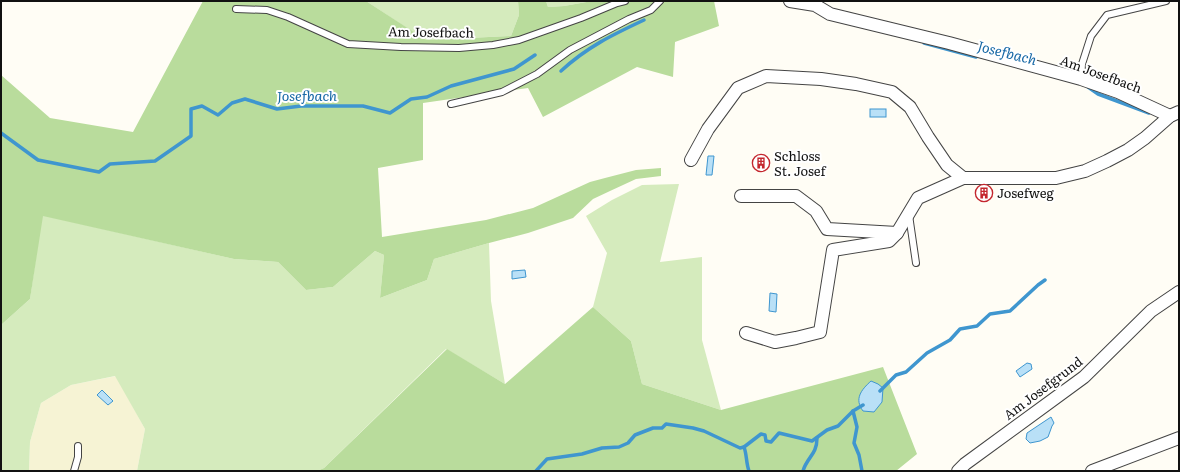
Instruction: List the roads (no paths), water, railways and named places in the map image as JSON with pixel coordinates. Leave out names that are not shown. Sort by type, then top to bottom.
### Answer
[{"type":"street","name":"Am Josefbach","points":[[790,1],[819,3],[830,14],[949,43],[1082,79],[1175,114]]},
{"type":"street","points":[[690,160],[708,129],[738,88],[766,76],[821,79],[856,84],[892,92],[910,107],[947,165],[962,178]]},
{"type":"street","points":[[746,334],[775,342],[820,332],[833,250],[888,241],[897,233],[918,198],[962,178],[1056,178],[1085,171],[1107,162],[1128,150],[1175,114]]},
{"type":"street","points":[[741,196],[796,196],[816,210],[827,229],[897,233]]},
{"type":"street","name":"Am Josefgrund","points":[[958,471],[978,454],[1084,377],[1151,311],[1179,292]]},
{"type":"street","points":[[1092,471],[1179,438]]},
{"type":"lane","name":"Am Josefbach","points":[[236,9],[267,10],[288,17],[348,44],[459,48],[493,45],[519,40],[581,18],[616,3],[625,1]]},
{"type":"lane","points":[[451,104],[502,92],[537,74],[570,50],[629,19],[651,10],[660,1]]},
{"type":"lane","points":[[1082,79],[1082,64],[1091,36],[1107,15],[1166,1]]},
{"type":"lane","points":[[909,214],[916,263]]},
{"type":"lane","points":[[74,471],[78,457],[78,446]]},
{"type":"water","points":[[870,109],[886,109],[886,117],[870,117]]},
{"type":"water","points":[[708,156],[714,156],[712,175],[706,175]]},
{"type":"water","points":[[525,270],[526,277],[512,279],[512,271]]},
{"type":"water","points":[[770,293],[777,294],[776,312],[769,311]]},
{"type":"water","points":[[1027,363],[1031,364],[1032,369],[1020,377],[1016,371]]},
{"type":"water","points":[[871,381],[883,388],[882,402],[874,412],[863,411],[859,403],[862,391]]},
{"type":"water","points":[[102,390],[113,401],[108,405],[97,395]]},
{"type":"water","points":[[1051,417],[1054,423],[1048,437],[1040,441],[1030,443],[1026,439],[1027,433]]},
{"type":"waterway","name":"Josefbach","points":[[561,71],[590,48],[644,20]]},
{"type":"waterway","name":"Josefbach","points":[[924,43],[976,57]]},
{"type":"waterway","name":"Josefbach","points":[[1,133],[38,160],[99,172],[110,164],[155,161],[191,136],[191,109],[202,106],[218,115],[232,103],[245,99],[277,109],[301,106],[363,106],[390,113],[411,99],[427,97],[451,86],[514,69],[535,55]]},
{"type":"waterway","name":"Josefbach","points":[[1088,87],[1098,94],[1149,113]]},
{"type":"waterway","points":[[880,391],[896,375],[906,372],[927,353],[950,340],[960,329],[977,326],[990,314],[1010,311],[1045,280]]},
{"type":"waterway","points":[[536,471],[547,459],[582,454],[602,448],[619,447],[628,443],[635,435],[653,428],[662,428],[666,424],[704,431],[740,448],[744,447],[761,434],[765,435],[766,441],[771,442],[779,433],[812,441],[827,430],[838,426],[853,411],[863,405]]},
{"type":"waterway","points":[[853,411],[857,427],[854,443],[859,455],[862,471]]},
{"type":"waterway","points":[[803,471],[814,452],[817,444],[817,438]]},
{"type":"waterway","points":[[744,447],[749,471]]},
{"type":"place","name":"Schloss St. Josef","points":[[761,163]]},
{"type":"place","name":"Josefweg","points":[[984,193]]}]
